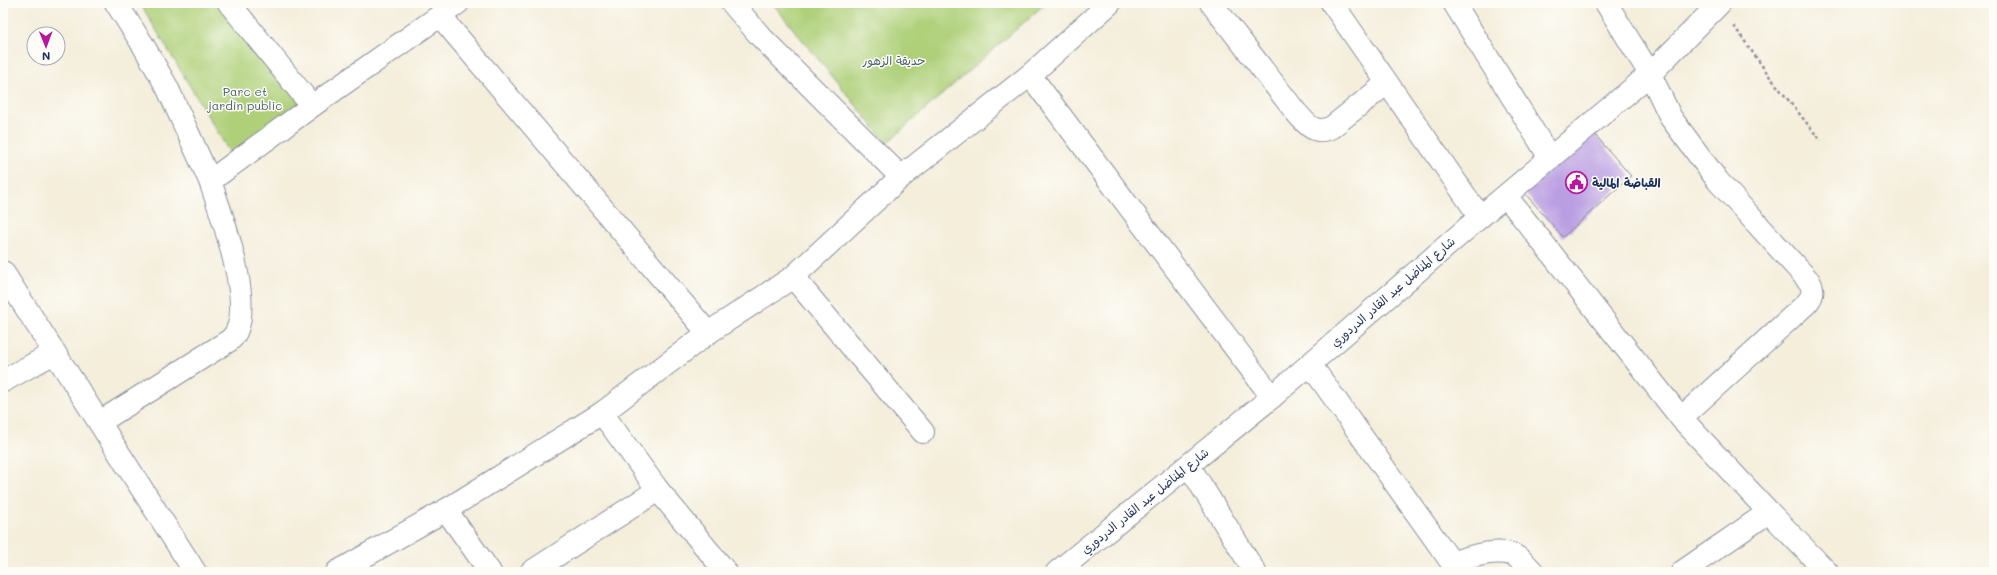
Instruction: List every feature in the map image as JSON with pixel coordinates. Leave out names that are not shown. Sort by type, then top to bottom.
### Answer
[{"type":"street","points":[[100,422],[230,340],[237,331],[242,315],[234,260],[229,238],[210,181],[166,87],[143,45],[116,3]]},
{"type":"street","points":[[229,3],[312,106]]},
{"type":"street","points":[[210,181],[312,106],[458,3]]},
{"type":"street","points":[[732,3],[761,37],[901,177]]},
{"type":"street","points":[[336,572],[446,510],[602,414],[708,333],[793,278],[901,177],[1030,75],[1110,3]]},
{"type":"street","points":[[1211,3],[1304,123],[1316,131],[1326,130],[1332,127],[1387,83]]},
{"type":"street","points":[[1332,3],[1480,217]]},
{"type":"street","points":[[1454,3],[1550,158]]},
{"type":"street","points":[[1606,3],[1650,74],[1671,118],[1718,181],[1813,287],[1813,293],[1807,303],[1681,418]]},
{"type":"street","name":"شارع المناضل عبد القادر الدردوري","points":[[1057,572],[1189,466],[1650,74],[1719,4]]},
{"type":"street","points":[[440,16],[708,333]]},
{"type":"street","points":[[1030,75],[1272,396]]},
{"type":"street","points":[[1506,196],[1681,418],[1769,512],[1828,572]]},
{"type":"street","points":[[3,272],[196,572]]},
{"type":"street","points":[[793,278],[923,432]]},
{"type":"street","points":[[3,381],[54,353]]},
{"type":"street","points":[[1310,364],[1446,567],[1483,555],[1510,554],[1518,558],[1533,572]]},
{"type":"street","points":[[602,414],[658,490],[726,572]]},
{"type":"street","points":[[1189,466],[1255,572]]},
{"type":"street","points":[[531,572],[658,490]]},
{"type":"street","points":[[446,510],[490,572]]},
{"type":"street","points":[[1682,572],[1769,512]]},
{"type":"path","points":[[1719,4],[1770,77],[1821,141]]},
{"type":"green space","name":"Parc et jardin public","points":[[140,3],[222,3],[304,106],[233,158]]},
{"type":"green space","name":"حديقة الزهور","points":[[772,3],[1046,3],[887,143]]},
{"type":"building","name":"القباضة المالية","points":[[1589,128],[1631,176],[1563,237],[1522,190]]},
{"type":"place","name":"القباضة المالية","points":[[1576,183]]}]
